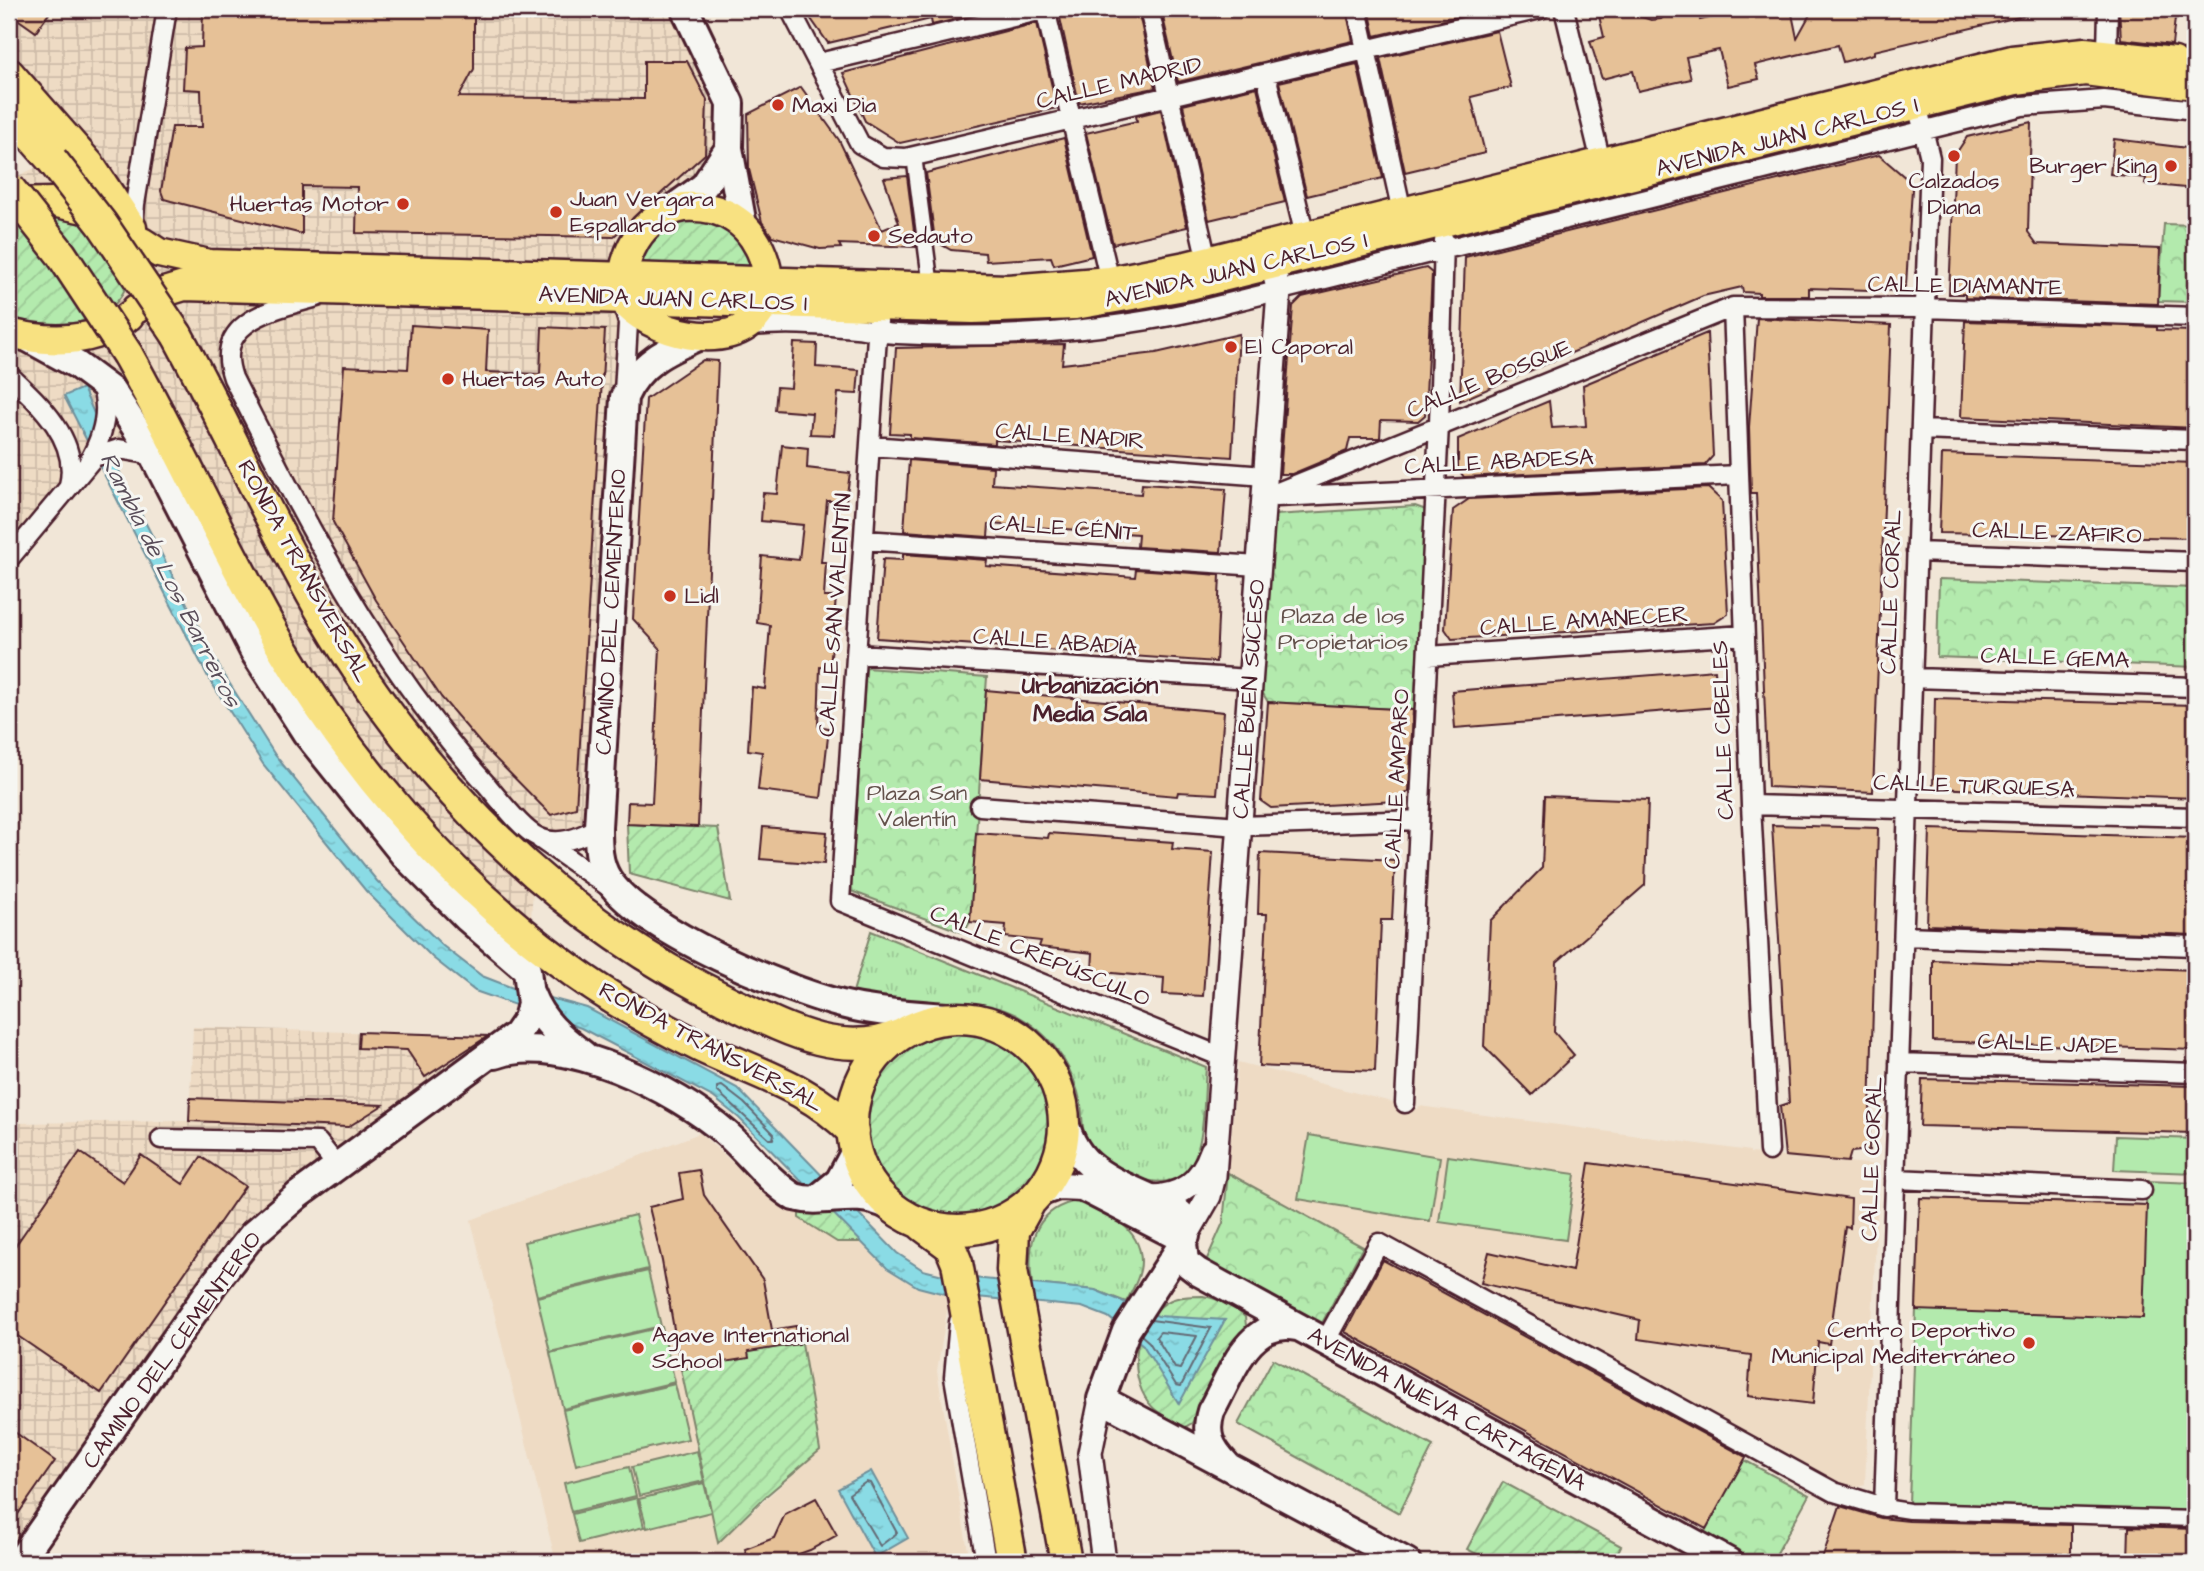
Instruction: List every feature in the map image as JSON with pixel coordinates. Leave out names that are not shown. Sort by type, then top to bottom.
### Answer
[{"type":"highway","points":[[9,74],[89,165],[135,233]]},
{"type":"highway","name":"RONDA TRANSVERSAL","points":[[9,111],[102,224],[177,335],[280,536],[351,659],[412,744],[493,836],[553,891],[621,941],[677,976],[742,1008],[837,1045],[862,1045],[902,1034]]},
{"type":"highway","name":"RONDA TRANSVERSAL","points":[[9,188],[61,254],[127,354],[277,639],[308,690],[370,773],[446,863],[539,946],[600,989],[699,1046],[820,1101],[854,1142]]},
{"type":"highway","points":[[1012,1562],[957,1263],[950,1246],[890,1206],[866,1177],[854,1142],[853,1108],[866,1072],[886,1047],[902,1034],[927,1023],[961,1018],[999,1026],[1033,1048],[1051,1073],[1063,1112],[1064,1131],[1057,1162],[1017,1222],[1011,1260],[1066,1562]]},
{"type":"highway","points":[[920,1224],[949,1230],[979,1229],[1006,1219],[1037,1195]]},
{"type":"main road","points":[[685,9],[728,98],[729,148],[747,230],[763,258],[766,290],[758,315],[740,328],[700,336],[676,332],[650,322],[628,307],[621,286],[628,252],[637,236],[704,187],[729,148]]},
{"type":"main road","name":"AVENIDA JUAN CARLOS I","points":[[9,203],[33,201],[69,204],[112,217],[159,253],[209,264],[621,286],[766,290],[879,308],[985,309],[1075,305],[1275,278],[1444,236],[1604,172],[1918,106],[2048,54],[2105,75]]},
{"type":"main road","name":"AVENIDA JUAN CARLOS I","points":[[879,308],[931,288],[1008,289],[1110,281],[1207,261],[1402,212],[1918,106],[2050,74],[2105,75],[2190,90]]},
{"type":"main road","points":[[669,211],[684,207],[703,207],[726,214],[747,230],[767,251],[789,263],[829,266],[879,308]]},
{"type":"main road","points":[[135,233],[149,262],[149,279],[136,309]]},
{"type":"main road","name":"AVENIDA JUAN CARLOS I","points":[[17,335],[63,340],[95,334],[118,325],[161,293],[184,286],[337,290],[621,286]]},
{"type":"main road","points":[[17,335],[97,377],[124,408],[153,456],[254,652],[306,733],[404,855],[468,919],[527,970],[531,994],[540,1014],[553,1030],[591,1061]]},
{"type":"main road","name":"CAMINO DEL CEMENTERIO","points":[[621,895],[608,880],[601,863],[598,827],[624,397],[640,369],[663,352],[700,336]]},
{"type":"main road","points":[[621,895],[668,928],[705,949],[789,987],[862,1009],[961,1018]]},
{"type":"main road","name":"CAMINO DEL CEMENTERIO","points":[[19,1562],[232,1259],[274,1213],[483,1060],[522,1028],[529,1012],[531,994]]},
{"type":"main road","points":[[483,1060],[516,1050],[537,1049],[591,1061],[632,1076],[680,1100],[727,1134],[787,1193],[801,1199],[857,1196],[890,1206]]},
{"type":"main road","points":[[1063,1112],[1071,1144],[1085,1162],[1185,1240],[1147,1296],[1119,1345],[1101,1399],[1407,1562]]},
{"type":"main road","points":[[818,1198],[839,1181],[854,1142]]},
{"type":"main road","points":[[1037,1195],[1058,1186],[1074,1185],[1137,1203]]},
{"type":"main road","points":[[1137,1203],[1155,1249],[1154,1277],[1147,1296]]},
{"type":"main road","name":"AVENIDA NUEVA CARTAGENA","points":[[1185,1240],[1182,1255],[1191,1268],[1729,1562]]},
{"type":"main road","points":[[1226,1464],[1209,1441],[1208,1422],[1211,1411],[1256,1334],[1273,1326],[1299,1328]]},
{"type":"street","points":[[135,233],[135,204],[167,9]]},
{"type":"street","name":"CALLE MADRID","points":[[790,9],[860,144],[883,157],[914,156],[1539,9]]},
{"type":"street","points":[[819,63],[1046,9],[1110,281]]},
{"type":"street","points":[[1149,9],[1207,261]]},
{"type":"street","points":[[1357,9],[1402,212]]},
{"type":"street","points":[[1564,9],[1604,172]]},
{"type":"street","points":[[2105,75],[2108,9]]},
{"type":"street","points":[[1266,75],[1305,236]]},
{"type":"street","name":"AVENIDA JUAN CARLOS I","points":[[1444,236],[1898,136],[1918,106],[1950,124],[2022,106],[2105,75]]},
{"type":"street","points":[[1950,124],[1969,92]]},
{"type":"street","name":"CALLE CORAL","points":[[1884,1507],[1930,158],[1918,106]]},
{"type":"street","points":[[1868,116],[1898,136]]},
{"type":"street","points":[[914,156],[931,288]]},
{"type":"street","name":"CALLE AMPARO","points":[[1405,1103],[1439,425],[1444,236]]},
{"type":"street","name":"CALLE BUEN SUCESO","points":[[1185,1240],[1212,1186],[1217,1134],[1264,487],[1275,278]]},
{"type":"street","name":"CAMINO DEL CEMENTERIO","points":[[621,286],[628,323],[624,397]]},
{"type":"street","points":[[337,290],[259,314],[248,321],[230,347],[230,370],[306,522],[390,664],[463,758],[537,837],[621,895]]},
{"type":"street","name":"CALLE DIAMANTE","points":[[1733,307],[1925,308],[2195,317]]},
{"type":"street","name":"CALLE BOSQUE","points":[[1264,487],[1439,425],[1733,307]]},
{"type":"street","name":"CALLE CIBELES","points":[[1733,307],[1751,805],[1769,1151]]},
{"type":"street","name":"AVENIDA JUAN CARLOS I","points":[[740,328],[789,325],[859,328],[879,308]]},
{"type":"street","name":"CALLE SAN VALENTÍN","points":[[840,901],[879,308]]},
{"type":"street","points":[[9,375],[38,403],[67,445],[72,464],[69,487]]},
{"type":"street","points":[[9,559],[91,458],[103,431],[105,406],[97,377]]},
{"type":"street","points":[[1921,430],[2195,440]]},
{"type":"street","name":"CALLE NADIR","points":[[870,446],[1264,487]]},
{"type":"street","points":[[91,458],[111,450],[129,449],[153,456]]},
{"type":"street","name":"CALLE ABADESA","points":[[1264,487],[1436,490],[1738,475]]},
{"type":"street","name":"CALLE CÉNIT","points":[[864,540],[1258,566]]},
{"type":"street","name":"CALLE ZAFIRO","points":[[1916,552],[2195,562]]},
{"type":"street","name":"CALLE AMANECER","points":[[1427,656],[1744,635]]},
{"type":"street","name":"CALLE ABADÍA","points":[[857,654],[1250,679]]},
{"type":"street","name":"CALLE GEMA","points":[[1913,678],[2195,687]]},
{"type":"street","name":"CALLE TURQUESA","points":[[1751,805],[2195,817]]},
{"type":"street","points":[[980,806],[1239,826],[1419,820]]},
{"type":"street","points":[[537,837],[570,840],[598,827]]},
{"type":"street","name":"CALLE CREPÚSCULO","points":[[840,901],[1223,1057]]},
{"type":"street","points":[[1904,936],[2195,946]]},
{"type":"street","name":"CALLE JADE","points":[[1899,1063],[2195,1073]]},
{"type":"street","points":[[1137,1203],[1175,1195],[1186,1188],[1203,1171],[1217,1134]]},
{"type":"street","points":[[161,1139],[318,1142],[337,1166]]},
{"type":"street","points":[[1895,1179],[2143,1190]]},
{"type":"street","points":[[1325,1342],[1379,1243],[1835,1492],[1884,1507],[1909,1511],[2195,1519]]},
{"type":"street","points":[[962,1291],[954,1377],[986,1562]]},
{"type":"street","points":[[1101,1399],[1090,1453],[1104,1562]]},
{"type":"shaded area","points":[[9,9],[685,9],[700,37],[729,148],[637,236],[598,827],[537,838],[527,970],[153,455],[111,450],[9,559],[9,180],[52,160],[9,74]]},
{"type":"shaded area","points":[[193,1027],[475,1036],[483,1060],[298,1195],[9,1562],[9,1123],[189,1121]]},
{"type":"shaded area","points":[[1238,1062],[1418,1109],[1419,1106],[1750,1153],[1879,1165],[1865,1484],[1843,1491],[1371,1235],[1363,1247],[1228,1173]]},
{"type":"shaded area","name":"Agave International School","points":[[700,1133],[781,1207],[799,1213],[835,1214],[887,1268],[918,1287],[945,1294],[947,1311],[937,1371],[970,1562],[831,1562],[798,1555],[777,1562],[556,1562],[471,1220]],"holes":[[[802,1343],[820,1450],[719,1542],[681,1369],[749,1358],[749,1352]]]},
{"type":"green space","points":[[714,210],[766,269],[655,276],[624,261],[637,236]]},
{"type":"green space","points":[[41,215],[84,222],[128,281],[120,297],[109,309],[94,318],[60,324],[9,317],[9,219]]},
{"type":"green space","points":[[2164,224],[2195,225],[2195,302],[2158,301]]},
{"type":"green space","name":"Plaza de los Propietarios","points":[[1415,506],[1426,510],[1414,710],[1268,702],[1262,692],[1275,515]]},
{"type":"green space","points":[[1939,579],[2195,588],[2195,667],[1937,657]]},
{"type":"green space","name":"Plaza San Valentín","points":[[866,668],[987,677],[970,922],[964,933],[851,891]]},
{"type":"green space","points":[[627,824],[718,828],[730,901],[629,874]]},
{"type":"green space","points":[[871,931],[1206,1067],[1202,1129],[1191,1165],[1179,1177],[1162,1182],[1131,1176],[1102,1160],[1085,1138],[1081,1105],[1069,1069],[1047,1038],[1028,1022],[1006,1011],[984,1005],[962,1002],[896,1003],[853,992]]},
{"type":"green space","points":[[958,1019],[979,1021],[998,1027],[1017,1036],[1033,1049],[1046,1065],[1055,1084],[1061,1103],[1061,1145],[1055,1164],[1046,1183],[1033,1199],[1017,1212],[998,1221],[979,1227],[958,1229],[937,1227],[918,1221],[899,1212],[883,1199],[870,1183],[861,1164],[855,1145],[853,1124],[855,1103],[861,1084],[870,1065],[883,1049],[899,1036],[918,1027],[937,1021]]},
{"type":"green space","points":[[1309,1135],[1440,1157],[1430,1221],[1298,1199]]},
{"type":"green space","points":[[2116,1136],[2195,1139],[2195,1173],[2114,1170]]},
{"type":"green space","points":[[1448,1156],[1575,1174],[1566,1240],[1439,1222]]},
{"type":"green space","points":[[1228,1173],[1363,1247],[1321,1325],[1206,1261],[1223,1223]]},
{"type":"green space","name":"Centro Deportivo Municipal Mediterráneo","points":[[2147,1181],[2195,1183],[2195,1511],[1909,1503],[1920,1198],[2146,1205]]},
{"type":"green space","points":[[1072,1202],[1107,1213],[1118,1220],[1134,1238],[1139,1249],[1141,1267],[1126,1302],[1095,1290],[1032,1284],[1031,1257],[1035,1233],[1048,1214]]},
{"type":"green space","points":[[799,1213],[835,1214],[862,1242],[837,1242],[799,1218]]},
{"type":"green space","points":[[635,1215],[648,1269],[537,1296],[524,1242]]},
{"type":"green space","points":[[648,1271],[661,1326],[550,1352],[537,1297]]},
{"type":"green space","points":[[1203,1296],[1236,1309],[1245,1317],[1246,1326],[1192,1423],[1185,1427],[1149,1403],[1138,1377],[1138,1347],[1142,1332],[1158,1308],[1171,1300]]},
{"type":"green space","points":[[662,1327],[675,1382],[563,1409],[550,1353]]},
{"type":"green space","points":[[802,1343],[820,1450],[766,1496],[718,1543],[681,1369],[748,1358],[748,1352]]},
{"type":"green space","points":[[1273,1359],[1433,1446],[1399,1513],[1238,1424]]},
{"type":"green space","points":[[675,1384],[688,1439],[576,1465],[563,1410]]},
{"type":"green space","points":[[697,1451],[704,1481],[639,1496],[632,1467]]},
{"type":"green space","points":[[1744,1460],[1809,1495],[1772,1562],[1757,1562],[1704,1533]]},
{"type":"green space","points":[[629,1467],[636,1496],[571,1512],[564,1483]]},
{"type":"green space","points":[[1503,1482],[1621,1546],[1613,1562],[1492,1562],[1467,1549]]},
{"type":"green space","points":[[704,1483],[711,1512],[647,1528],[639,1499]]},
{"type":"green space","points":[[637,1498],[644,1527],[579,1543],[572,1514]]},
{"type":"water","name":"Rambla de Los Barreros","points":[[83,388],[120,473],[221,670],[275,755],[377,881],[443,946],[482,976],[513,988],[587,1008],[737,1088],[897,1253],[923,1270],[943,1275],[1095,1290],[1158,1316],[1225,1320],[1179,1404],[1143,1345],[1108,1317],[1082,1307],[945,1294],[918,1287],[887,1268],[739,1118],[713,1097],[581,1028],[475,991],[433,958],[366,891],[263,764],[208,677],[64,396]]},
{"type":"water","points":[[871,1471],[908,1538],[875,1557],[838,1489]]},
{"type":"building","points":[[9,9],[52,9],[36,32],[9,13]]},
{"type":"building","points":[[203,9],[474,9],[474,69],[459,97],[644,99],[644,61],[687,61],[707,100],[705,154],[613,237],[356,233],[357,187],[302,186],[302,234],[164,199],[161,191],[172,127],[202,127],[201,90],[183,89],[185,48],[202,47]]},
{"type":"building","points":[[804,9],[999,9],[932,25],[931,19],[828,43]]},
{"type":"building","points":[[1058,9],[1066,9],[1067,18],[1108,9],[1138,9],[1155,88],[1079,103]]},
{"type":"building","points":[[1161,9],[1346,9],[1353,41],[1178,82]]},
{"type":"building","points":[[1369,9],[1491,9],[1375,36]]},
{"type":"building","points":[[1672,9],[1698,9],[1700,20],[1750,9],[1791,9],[1797,38],[1813,9],[2027,9],[2027,15],[1874,51],[1874,54],[1843,62],[1838,45],[1755,65],[1759,79],[1728,86],[1719,50],[1686,57],[1691,79],[1638,91],[1633,71],[1602,79],[1590,41],[1604,37],[1599,16],[1621,10],[1651,20],[1661,19]]},
{"type":"building","points":[[2119,9],[2176,9],[2172,45],[2121,39]]},
{"type":"building","points":[[1037,23],[1057,108],[900,143],[865,121],[843,73]]},
{"type":"building","points":[[1497,31],[1511,87],[1471,97],[1485,153],[1405,172],[1380,58]]},
{"type":"building","points":[[1357,64],[1383,178],[1307,196],[1279,82]]},
{"type":"building","points":[[801,87],[839,140],[882,230],[899,223],[884,178],[907,176],[916,247],[839,244],[841,248],[820,249],[772,236],[762,222],[749,169],[748,114]]},
{"type":"building","points":[[1257,87],[1285,202],[1209,220],[1183,105]]},
{"type":"building","points":[[1161,110],[1187,227],[1113,244],[1086,133],[1137,121],[1136,116]]},
{"type":"building","points":[[2031,122],[2028,232],[2037,244],[2160,249],[2158,304],[1965,298],[1965,294],[1949,294],[1955,155],[1967,137]]},
{"type":"building","points":[[1064,138],[1092,256],[1054,265],[1051,257],[986,261],[985,253],[951,250],[935,241],[926,173]]},
{"type":"building","name":"Burger King","points":[[2114,139],[2195,149],[2195,189],[2145,184],[2146,178],[2110,174]]},
{"type":"building","points":[[1879,155],[1907,179],[1912,189],[1906,285],[1901,291],[1809,288],[1809,296],[1759,296],[1759,293],[1743,292],[1742,287],[1703,296],[1460,401],[1465,257]]},
{"type":"building","points":[[1426,268],[1432,273],[1425,415],[1418,421],[1381,420],[1380,438],[1350,438],[1347,451],[1292,474],[1280,474],[1293,306],[1302,297]]},
{"type":"building","points":[[1757,318],[1891,325],[1873,792],[1768,787],[1756,493],[1751,493],[1749,427]]},
{"type":"building","points":[[1965,321],[2157,327],[2157,330],[2195,331],[2195,428],[1961,417]]},
{"type":"building","points":[[411,325],[488,330],[486,372],[540,374],[542,327],[605,330],[576,808],[551,815],[481,744],[441,697],[376,600],[333,522],[344,366],[408,369]]},
{"type":"building","points":[[1707,333],[1713,456],[1705,465],[1464,477],[1458,469],[1458,439],[1549,401],[1552,428],[1586,426],[1583,385]]},
{"type":"building","points":[[1239,334],[1232,457],[995,440],[995,444],[910,438],[910,434],[890,433],[896,348],[1064,344],[1062,364],[1156,353]]},
{"type":"building","points":[[794,343],[817,344],[816,367],[859,370],[857,394],[838,393],[834,435],[810,434],[812,413],[775,410],[777,387],[791,388]]},
{"type":"building","points":[[703,360],[718,361],[698,827],[627,824],[628,802],[652,803],[660,648],[633,619],[646,399]]},
{"type":"building","points":[[782,445],[808,448],[807,468],[850,473],[846,501],[827,501],[821,562],[826,562],[824,597],[836,597],[830,668],[820,667],[818,726],[829,728],[821,798],[758,790],[762,752],[748,750],[752,687],[765,689],[770,625],[757,623],[762,556],[799,560],[803,525],[761,521],[763,493],[777,494]]},
{"type":"building","points":[[1942,454],[2195,463],[2195,538],[1939,533]]},
{"type":"building","points":[[909,460],[993,467],[992,484],[1141,494],[1142,484],[1226,489],[1221,552],[1137,547],[1138,534],[989,524],[988,537],[904,531]]},
{"type":"building","points":[[1708,488],[1722,501],[1728,614],[1714,623],[1452,639],[1445,629],[1453,510],[1469,499]]},
{"type":"building","points":[[903,554],[987,560],[986,566],[1135,577],[1136,569],[1220,575],[1216,662],[877,638],[883,559],[903,560]]},
{"type":"building","points":[[1715,670],[1718,707],[1455,728],[1452,691]]},
{"type":"building","points":[[986,690],[1224,712],[1217,794],[1178,792],[1177,796],[980,779]]},
{"type":"building","points":[[1935,698],[2195,705],[2195,798],[1933,788]]},
{"type":"building","points":[[1268,702],[1413,710],[1409,791],[1397,801],[1271,808],[1261,801]]},
{"type":"building","points":[[1545,796],[1648,800],[1645,885],[1557,962],[1554,1032],[1574,1055],[1532,1095],[1484,1046],[1490,921],[1542,868]]},
{"type":"building","points":[[1772,825],[1878,828],[1869,1150],[1851,1152],[1848,1162],[1785,1156],[1780,1106],[1789,1103]]},
{"type":"building","points":[[763,827],[827,832],[824,864],[760,859]]},
{"type":"building","points":[[1930,829],[2195,838],[2195,935],[1927,925]]},
{"type":"building","points":[[976,833],[1048,838],[1049,833],[1173,842],[1172,849],[1213,852],[1203,996],[1163,994],[1164,978],[1092,971],[1093,953],[1039,947],[1041,941],[1005,937],[1006,925],[970,922]]},
{"type":"building","points":[[1260,853],[1395,860],[1392,920],[1381,920],[1375,1071],[1259,1066],[1267,914],[1258,914]]},
{"type":"building","points":[[1933,960],[2195,970],[2195,1050],[1933,1041]]},
{"type":"building","points":[[359,1032],[488,1036],[425,1077],[407,1050],[358,1048]]},
{"type":"building","points":[[1922,1079],[2195,1086],[2195,1133],[1920,1126]]},
{"type":"building","points":[[190,1098],[383,1105],[348,1127],[189,1121]]},
{"type":"building","points":[[80,1152],[123,1182],[141,1155],[183,1184],[201,1157],[245,1186],[101,1393],[9,1330],[9,1255]]},
{"type":"building","points":[[1589,1163],[1851,1199],[1850,1228],[1845,1227],[1829,1344],[1818,1342],[1813,1404],[1748,1396],[1751,1355],[1638,1339],[1640,1320],[1481,1283],[1489,1252],[1572,1271]]},
{"type":"building","points":[[699,1170],[704,1195],[763,1280],[772,1330],[796,1326],[799,1344],[748,1352],[749,1358],[681,1369],[662,1261],[649,1207],[683,1199],[679,1173]]},
{"type":"building","points":[[1920,1198],[2147,1205],[2143,1318],[1916,1310]]},
{"type":"building","points":[[1383,1260],[1746,1457],[1706,1529],[1345,1332]]},
{"type":"building","points":[[9,1428],[55,1461],[9,1527]]},
{"type":"building","points":[[816,1498],[837,1535],[810,1550],[777,1562],[750,1562],[745,1549],[774,1538],[785,1514]]},
{"type":"building","points":[[1840,1506],[1881,1518],[1909,1521],[2071,1525],[2071,1562],[1821,1562]]},
{"type":"building","points":[[2129,1527],[2195,1529],[2195,1562],[2128,1562]]},
{"type":"place","name":"Maxi Dia","points":[[778,105]]},
{"type":"place","name":"Calzados Diana","points":[[1954,156]]},
{"type":"place","name":"Burger King","points":[[2171,166]]},
{"type":"place","name":"Huertas Motor","points":[[403,204]]},
{"type":"place","name":"Juan Vergara Espallardo","points":[[556,212]]},
{"type":"place","name":"Sedauto","points":[[874,236]]},
{"type":"place","name":"El Caporal","points":[[1231,347]]},
{"type":"place","name":"Huertas Auto","points":[[448,379]]},
{"type":"place","name":"Lidl","points":[[670,596]]},
{"type":"place","name":"Centro Deportivo Municipal Mediterráneo","points":[[2029,1343]]},
{"type":"place","name":"Agave International School","points":[[638,1348]]},
{"type":"district","name":"Urbanización Media Sala","points":[[1090,700]]}]
